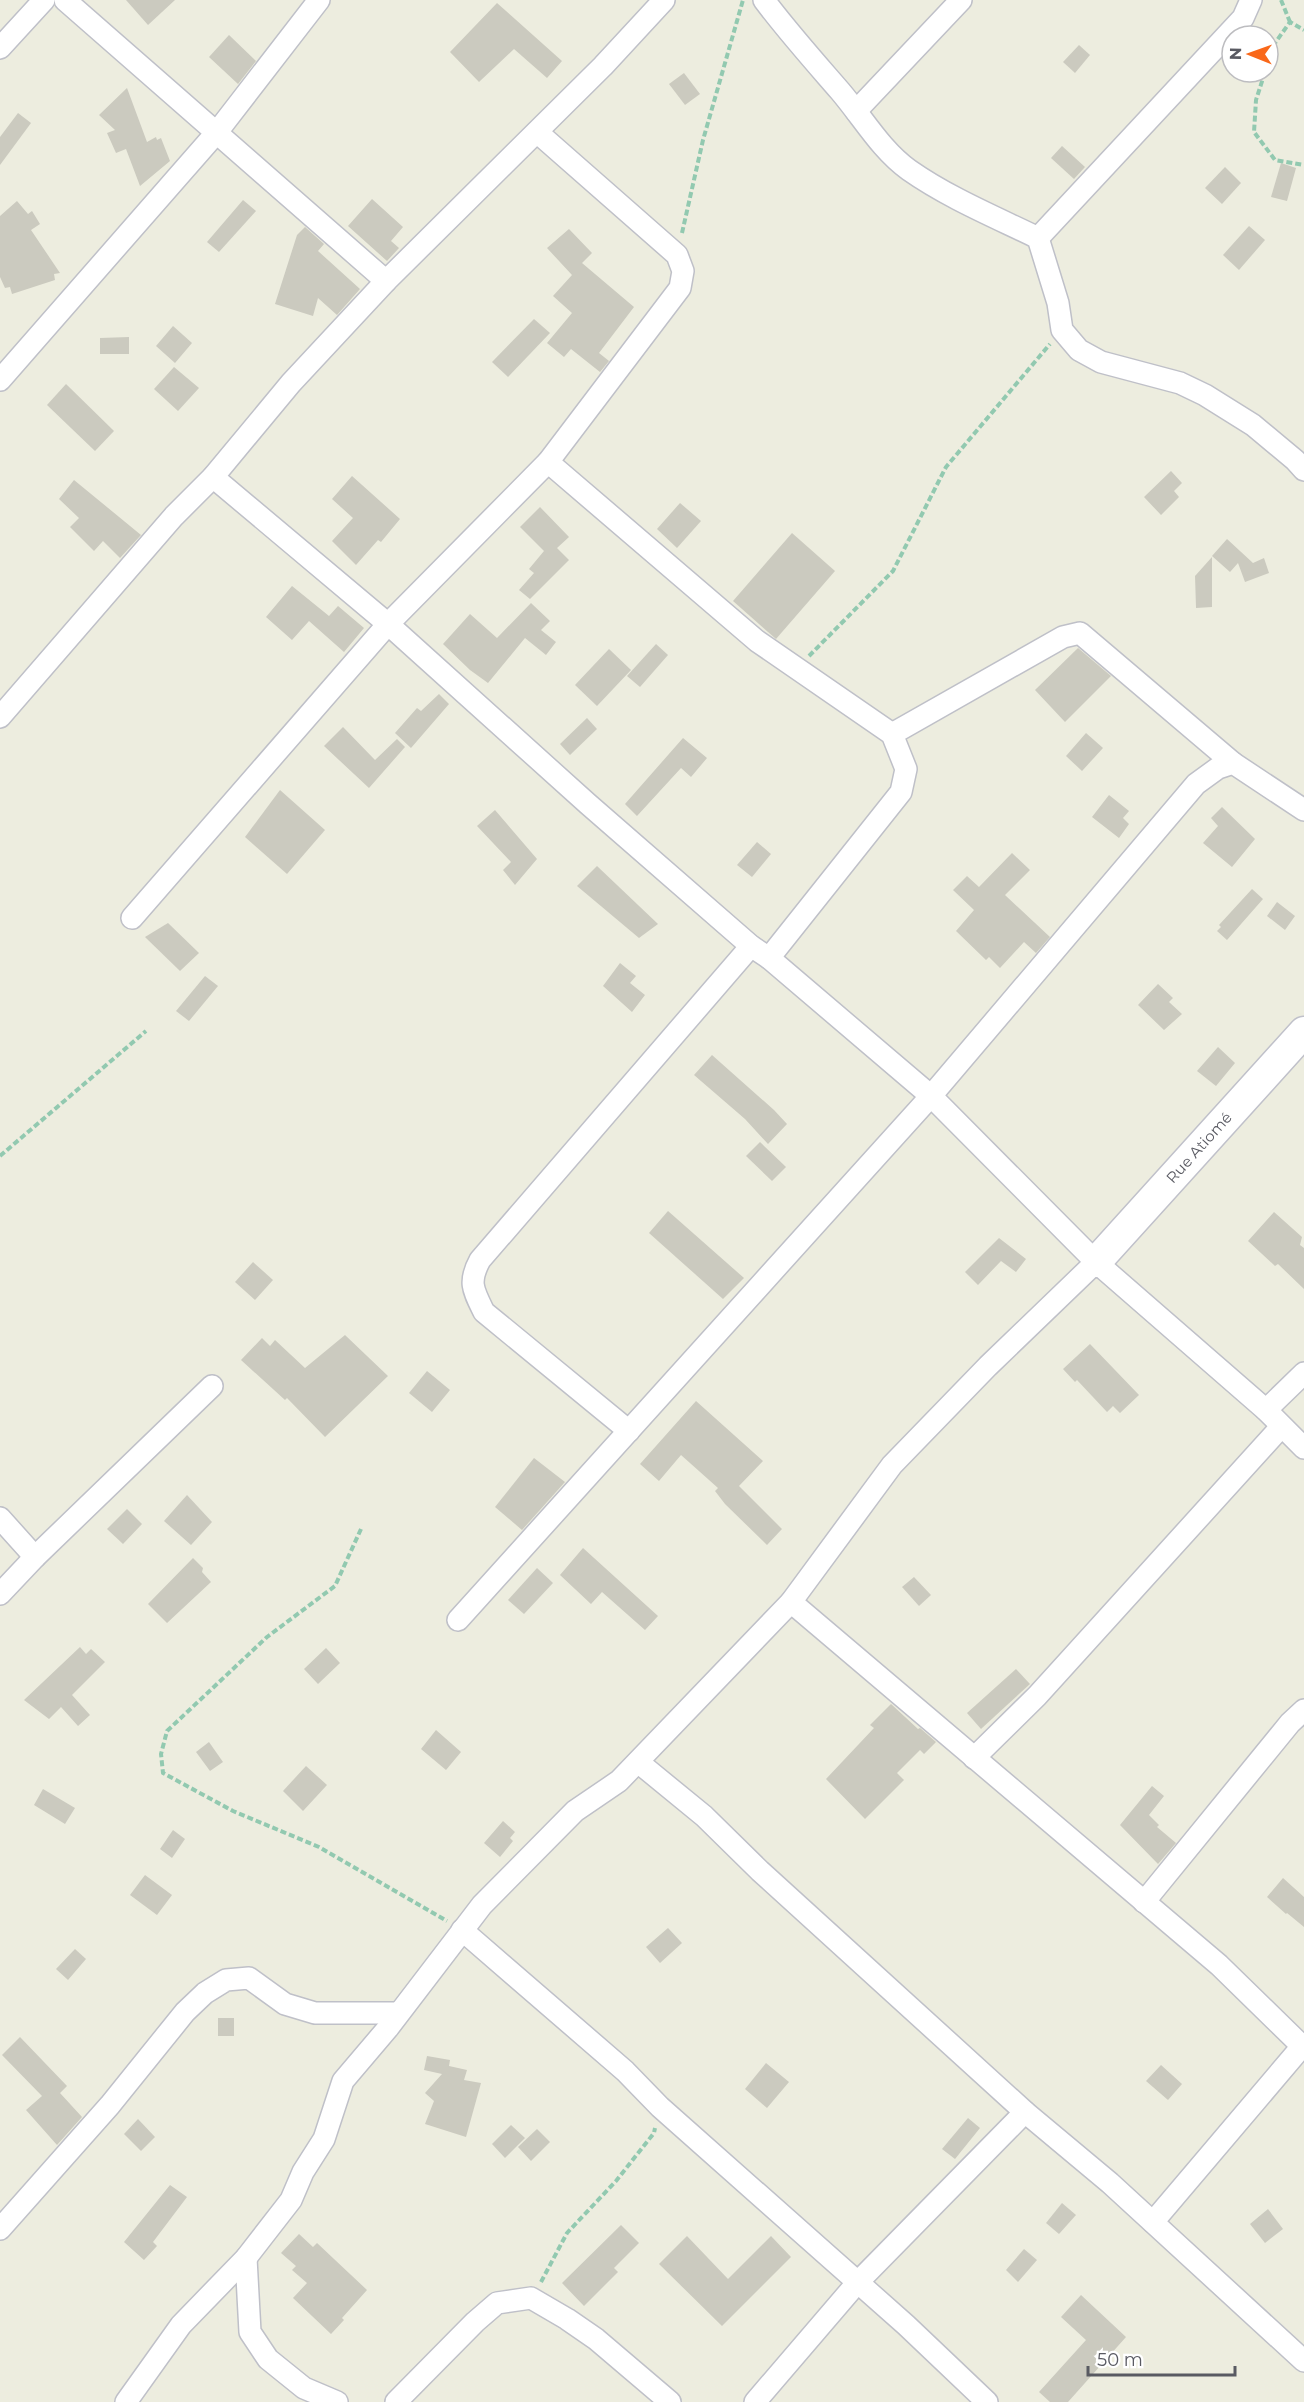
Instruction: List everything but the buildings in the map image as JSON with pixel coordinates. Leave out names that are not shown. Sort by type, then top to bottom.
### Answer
[{"type":"street","points":[[0,48],[44,0]]},
{"type":"street","points":[[65,0],[386,281]]},
{"type":"street","points":[[0,380],[216,132],[319,0]]},
{"type":"street","points":[[0,717],[174,516],[213,477],[291,383],[386,281],[603,66],[664,0]]},
{"type":"street","points":[[764,0],[885,148],[908,169],[946,193],[1038,238],[1058,303],[1062,330],[1080,350],[1101,362],[1180,383],[1205,395],[1253,425],[1295,459],[1304,470]]},
{"type":"street","points":[[856,111],[961,0]]},
{"type":"street","points":[[1038,238],[1244,18],[1251,0]]},
{"type":"street","points":[[132,918],[388,624],[548,462],[680,288],[683,271],[677,255],[537,132]]},
{"type":"street","points":[[548,462],[719,609],[796,669],[892,734],[906,769],[901,792],[770,958]]},
{"type":"street","points":[[213,477],[388,624],[588,804],[751,946],[770,958],[931,1096],[1096,1262],[1266,1410],[1304,1448]]},
{"type":"street","points":[[892,734],[1063,637],[1080,633],[1233,763],[1304,810]]},
{"type":"street","points":[[458,1620],[931,1096],[1196,784],[1218,768],[1233,763]]},
{"type":"street","points":[[629,1431],[484,1312],[473,1290],[472,1274],[480,1260],[751,946]]},
{"type":"street","name":"Rue Atiomé","points":[[1096,1262],[1304,1032]]},
{"type":"street","points":[[126,2402],[180,2325],[246,2258],[291,2200],[303,2172],[324,2139],[343,2081],[399,2013],[482,1905],[575,1811],[619,1781],[791,1602],[892,1466],[988,1366],[1096,1262]]},
{"type":"street","points":[[1266,1410],[1304,1373]]},
{"type":"street","points":[[0,1594],[35,1557],[212,1386]]},
{"type":"street","points":[[974,1758],[1037,1696],[1281,1427]]},
{"type":"street","points":[[0,1518],[35,1557]]},
{"type":"street","points":[[791,1602],[1219,1965],[1303,2046],[1153,2222]]},
{"type":"street","points":[[1144,1902],[1290,1723],[1304,1710]]},
{"type":"street","points":[[638,1762],[704,1816],[760,1871],[1025,2112],[1110,2182],[1304,2361]]},
{"type":"street","points":[[462,1930],[625,2071],[660,2107],[906,2325],[987,2402]]},
{"type":"street","points":[[0,2229],[110,2105],[185,2012],[204,1994],[226,1980],[249,1978],[285,2004],[315,2013],[399,2013]]},
{"type":"street","points":[[755,2402],[857,2283],[1025,2112]]},
{"type":"street","points":[[246,2258],[250,2332],[268,2359],[304,2388],[337,2402]]},
{"type":"street","points":[[396,2402],[475,2322],[497,2303],[531,2298],[596,2339],[670,2402]]},
{"type":"path","points":[[677,255],[703,140],[743,0]]},
{"type":"path","points":[[1281,0],[1290,22],[1304,30]]},
{"type":"path","points":[[1280,36],[1290,22]]},
{"type":"path","points":[[1261,84],[1256,100],[1254,132],[1275,160],[1304,165]]},
{"type":"path","points":[[796,669],[893,571],[946,467],[1062,330]]},
{"type":"path","points":[[0,1156],[146,1031]]},
{"type":"path","points":[[361,1529],[335,1586],[267,1637],[167,1731],[161,1754],[163,1773],[233,1811],[319,1847],[462,1930]]},
{"type":"path","points":[[531,2298],[567,2233],[616,2181],[654,2133],[660,2107]]}]
